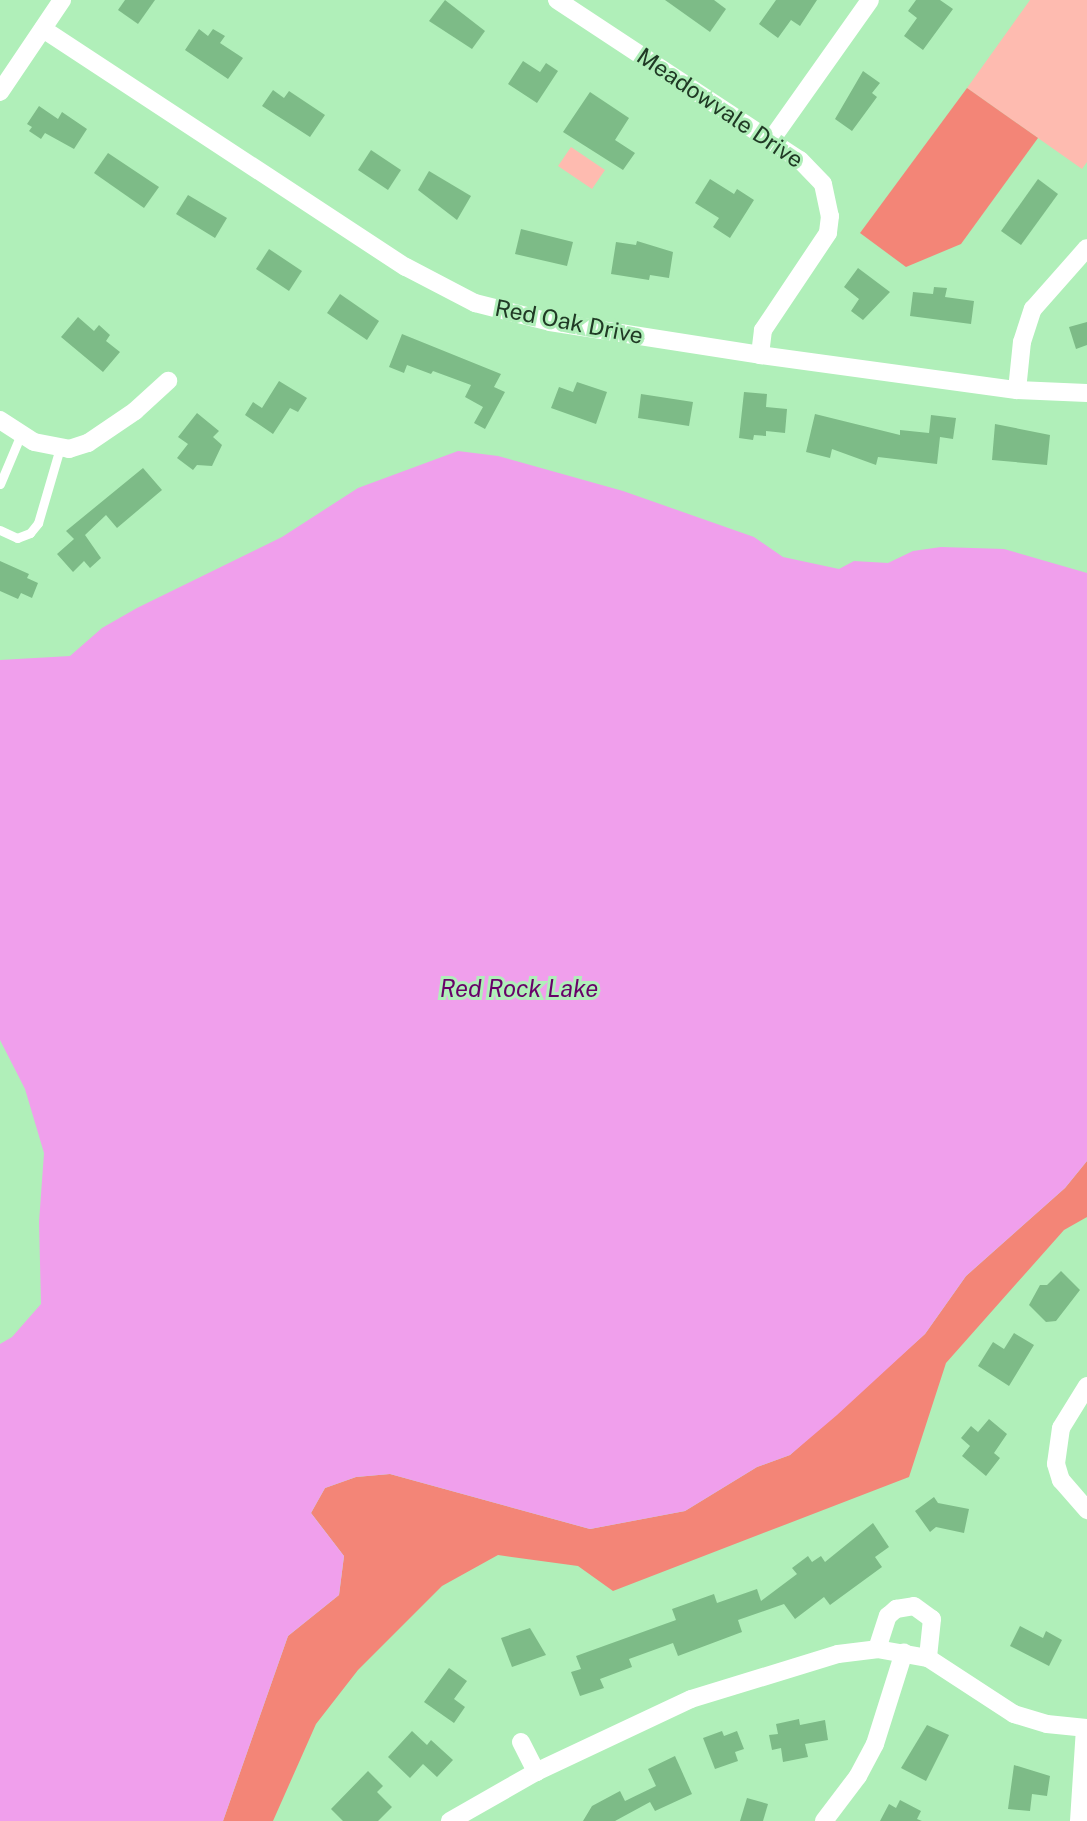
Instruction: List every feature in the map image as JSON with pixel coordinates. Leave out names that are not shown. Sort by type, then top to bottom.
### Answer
[{"type":"street","points":[[0,92],[62,0]]},
{"type":"street","name":"Meadowvale Drive","points":[[557,0],[771,140],[813,171],[823,184],[830,216],[820,249],[763,330],[760,355]]},
{"type":"street","points":[[771,140],[870,0]]},
{"type":"street","name":"Red Oak Drive","points":[[43,29],[439,287],[512,315],[760,355],[1017,390],[1087,393]]},
{"type":"street","points":[[1017,390],[1022,342],[1033,309],[1087,248]]},
{"type":"street","points":[[0,420],[21,434],[60,448],[88,443],[168,381]]},
{"type":"street","points":[[1087,1386],[1061,1428],[1056,1464],[1061,1480],[1087,1510]]},
{"type":"street","points":[[877,1648],[888,1616],[897,1609],[914,1606],[932,1619],[928,1658]]},
{"type":"street","points":[[450,1821],[536,1772],[691,1699],[838,1654],[877,1648],[928,1658],[1014,1714],[1047,1724],[1086,1728],[1079,1821]]},
{"type":"street","points":[[824,1821],[858,1776],[875,1744],[904,1652]]},
{"type":"street","points":[[521,1742],[536,1772]]},
{"type":"lane","points":[[0,484],[21,434]]},
{"type":"lane","points":[[0,530],[17,538],[30,533],[38,523],[60,448]]},
{"type":"shaded area","points":[[1030,0],[1087,0],[1087,162],[1082,169],[967,88]]},
{"type":"shaded area","points":[[967,88],[1038,138],[961,244],[906,267],[860,233]]},
{"type":"shaded area","points":[[571,147],[605,170],[592,189],[558,166]]},
{"type":"shaded area","points":[[1087,1161],[1087,1217],[1064,1230],[946,1363],[909,1477],[613,1591],[578,1566],[498,1555],[442,1586],[358,1670],[316,1724],[273,1821],[223,1821],[288,1636],[339,1595],[344,1556],[311,1513],[325,1488],[356,1477],[390,1474],[590,1529],[685,1511],[757,1467],[790,1455],[925,1334],[966,1276],[1065,1188]]},
{"type":"water","name":"Red Rock Lake","points":[[458,451],[498,456],[623,491],[754,537],[783,557],[839,569],[854,561],[888,563],[913,551],[941,547],[1004,549],[1087,573],[1087,1161],[1065,1188],[966,1276],[925,1334],[837,1415],[790,1455],[757,1467],[685,1511],[590,1529],[390,1474],[356,1477],[325,1488],[311,1513],[344,1556],[339,1595],[288,1636],[223,1821],[0,1821],[0,1344],[12,1337],[41,1304],[39,1222],[44,1153],[25,1089],[0,1040],[0,660],[70,656],[102,628],[282,537],[358,488]]},
{"type":"building","points":[[125,0],[155,0],[138,24],[118,10]]},
{"type":"building","points":[[445,0],[485,31],[472,49],[429,21]]},
{"type":"building","points":[[665,0],[714,0],[726,9],[710,32]]},
{"type":"building","points":[[776,0],[817,0],[800,26],[791,20],[778,38],[759,24]]},
{"type":"building","points":[[916,0],[940,0],[953,9],[923,50],[904,36],[917,18],[908,11]]},
{"type":"building","points":[[199,29],[208,36],[213,29],[225,36],[220,43],[243,58],[228,79],[185,50]]},
{"type":"building","points":[[523,61],[540,72],[546,63],[558,71],[537,103],[508,84]]},
{"type":"building","points":[[863,71],[880,83],[872,93],[877,97],[852,131],[835,119]]},
{"type":"building","points":[[273,90],[284,98],[289,91],[325,115],[310,137],[262,106]]},
{"type":"building","points":[[590,92],[629,118],[615,140],[635,153],[623,170],[563,132]]},
{"type":"building","points":[[39,106],[58,119],[62,112],[87,129],[74,149],[45,133],[41,139],[29,131],[32,127],[27,124]]},
{"type":"building","points":[[371,150],[401,170],[388,190],[358,170]]},
{"type":"building","points":[[108,153],[159,187],[144,208],[94,173]]},
{"type":"building","points":[[429,171],[471,196],[457,220],[418,190]]},
{"type":"building","points":[[710,179],[734,194],[737,189],[754,200],[730,238],[713,227],[719,218],[695,203]]},
{"type":"building","points":[[1038,179],[1058,194],[1021,245],[1001,231]]},
{"type":"building","points":[[188,195],[227,218],[215,238],[176,214]]},
{"type":"building","points":[[521,229],[573,242],[567,266],[515,254]]},
{"type":"building","points":[[637,241],[673,252],[669,278],[650,275],[649,280],[611,274],[616,242],[636,245]]},
{"type":"building","points":[[269,249],[302,271],[289,291],[256,269]]},
{"type":"building","points":[[858,268],[890,292],[863,320],[851,311],[859,299],[844,287]]},
{"type":"building","points":[[934,287],[947,288],[945,297],[974,301],[971,324],[910,316],[913,292],[933,294]]},
{"type":"building","points":[[340,294],[379,321],[367,340],[327,313]]},
{"type":"building","points":[[78,317],[94,331],[99,325],[110,335],[106,341],[120,352],[103,372],[61,337]]},
{"type":"building","points":[[1087,322],[1087,345],[1076,349],[1069,327]]},
{"type":"building","points":[[402,334],[501,374],[494,387],[505,392],[485,429],[474,423],[483,407],[465,397],[471,385],[407,365],[404,373],[389,367]]},
{"type":"building","points":[[279,381],[307,398],[298,412],[290,408],[273,434],[245,415],[253,402],[262,408]]},
{"type":"building","points":[[577,382],[607,392],[596,424],[551,408],[559,387],[573,392]]},
{"type":"building","points":[[744,392],[767,394],[766,407],[787,409],[785,433],[766,431],[766,436],[754,435],[753,440],[739,438]]},
{"type":"building","points":[[641,394],[693,402],[689,426],[638,418]]},
{"type":"building","points":[[197,413],[219,431],[213,437],[222,445],[212,466],[197,465],[193,470],[177,458],[188,444],[178,437]]},
{"type":"building","points":[[815,414],[900,435],[900,430],[929,433],[931,415],[956,418],[953,439],[940,437],[937,464],[878,457],[876,465],[832,449],[830,458],[806,452]]},
{"type":"building","points":[[995,424],[1050,435],[1047,465],[992,460]]},
{"type":"building","points":[[143,468],[162,490],[117,528],[106,515],[85,535],[101,558],[90,568],[84,561],[73,572],[57,554],[74,539],[66,531]]},
{"type":"building","points":[[0,561],[29,574],[27,578],[38,583],[32,598],[21,593],[18,599],[0,591]]},
{"type":"building","points":[[1061,1271],[1080,1290],[1056,1321],[1046,1322],[1029,1305],[1040,1285],[1047,1285]]},
{"type":"building","points":[[1014,1333],[1034,1345],[1009,1386],[978,1366],[993,1342],[1004,1349]]},
{"type":"building","points":[[989,1419],[1007,1434],[994,1453],[1000,1458],[986,1476],[962,1456],[970,1446],[961,1438],[971,1426],[978,1432]]},
{"type":"building","points":[[934,1497],[938,1503],[969,1509],[964,1533],[936,1527],[930,1532],[915,1511]]},
{"type":"building","points":[[873,1523],[889,1547],[875,1557],[882,1567],[830,1605],[824,1597],[795,1619],[784,1604],[738,1620],[742,1632],[678,1656],[673,1643],[629,1659],[632,1667],[600,1679],[604,1688],[580,1696],[571,1672],[581,1669],[576,1656],[676,1620],[672,1609],[714,1594],[717,1603],[757,1589],[761,1601],[797,1574],[792,1568],[808,1556],[812,1562],[821,1556],[825,1562]]},
{"type":"building","points":[[1020,1626],[1043,1638],[1046,1631],[1062,1640],[1049,1666],[1010,1646]]},
{"type":"building","points":[[530,1628],[546,1655],[512,1667],[501,1638]]},
{"type":"building","points":[[449,1668],[467,1681],[454,1699],[465,1707],[454,1723],[424,1702]]},
{"type":"building","points":[[799,1719],[800,1725],[825,1720],[828,1740],[805,1744],[808,1757],[783,1762],[781,1748],[772,1750],[769,1735],[778,1734],[776,1724]]},
{"type":"building","points":[[927,1725],[949,1735],[926,1781],[901,1768]]},
{"type":"building","points":[[412,1731],[427,1745],[431,1740],[453,1760],[437,1777],[423,1764],[410,1778],[388,1757]]},
{"type":"building","points":[[722,1731],[724,1736],[737,1731],[744,1749],[735,1752],[738,1761],[715,1769],[703,1738]]},
{"type":"building","points":[[675,1756],[692,1794],[655,1811],[650,1802],[615,1821],[583,1821],[592,1806],[620,1791],[625,1801],[656,1786],[648,1769]]},
{"type":"building","points":[[1014,1765],[1050,1776],[1047,1796],[1032,1794],[1030,1811],[1008,1809]]},
{"type":"building","points":[[368,1771],[383,1786],[377,1792],[392,1807],[378,1821],[343,1821],[331,1809]]},
{"type":"building","points":[[747,1798],[768,1804],[763,1821],[740,1821]]},
{"type":"building","points":[[900,1800],[921,1811],[917,1819],[922,1821],[880,1821],[889,1804],[896,1808]]}]
